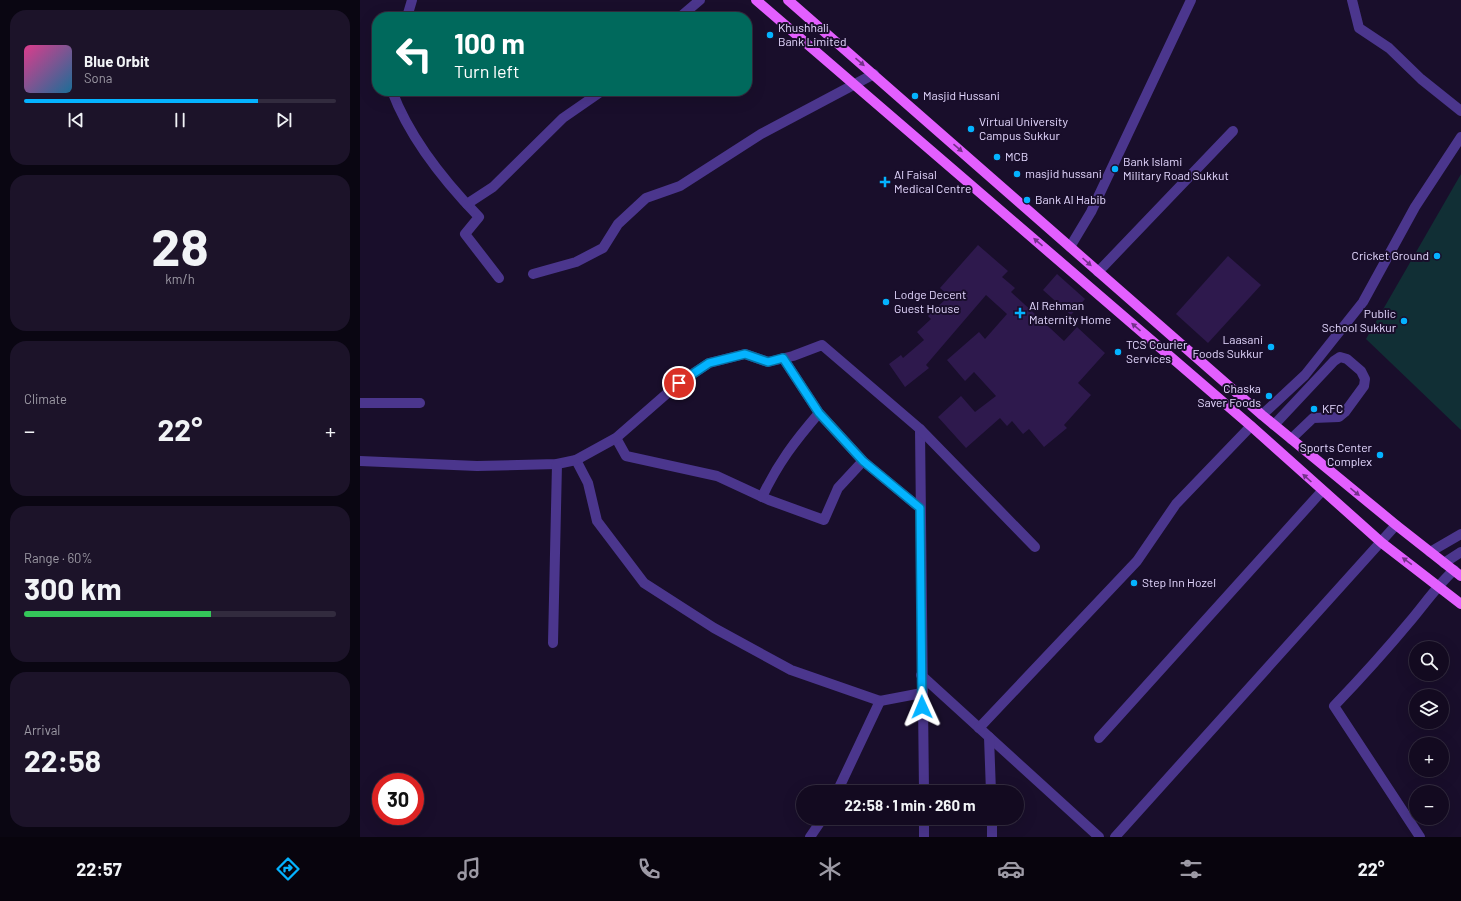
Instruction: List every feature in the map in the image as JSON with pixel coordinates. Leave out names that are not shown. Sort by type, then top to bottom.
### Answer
[{"type":"main road","points":[[756,0],[1251,426],[1382,543],[1461,604]]},
{"type":"main road","points":[[788,0],[1291,440],[1457,573]]},
{"type":"street","points":[[408,12],[412,0]]},
{"type":"street","points":[[686,12],[700,0]]},
{"type":"street","points":[[1070,247],[1092,212],[1190,0]]},
{"type":"street","points":[[1352,0],[1359,28],[1389,48],[1421,79],[1461,111]]},
{"type":"street","points":[[533,274],[576,262],[604,248],[618,224],[646,198],[680,186],[761,134],[874,74]]},
{"type":"street","points":[[394,96],[419,143],[446,182],[479,217],[465,234],[499,278]]},
{"type":"street","points":[[466,204],[493,187],[563,118],[595,96]]},
{"type":"street","points":[[1098,272],[1234,131]]},
{"type":"street","points":[[1262,415],[1304,375],[1363,302],[1415,207],[1461,137]]},
{"type":"street","points":[[360,461],[477,466],[557,464],[576,460],[616,438],[679,383],[709,363],[745,354],[768,362],[822,345],[920,430],[1035,547]]},
{"type":"street","points":[[1274,425],[1334,361],[1340,357],[1347,359],[1361,371],[1365,380],[1364,386],[1345,412],[1339,417],[1313,418],[1291,440]]},
{"type":"street","points":[[783,358],[819,413],[863,461],[920,508]]},
{"type":"street","points":[[360,403],[420,403]]},
{"type":"street","points":[[762,497],[777,466],[797,438],[819,413]]},
{"type":"street","points":[[979,728],[1137,561],[1176,504],[1251,426]]},
{"type":"street","points":[[920,430],[921,675],[924,785]]},
{"type":"street","points":[[616,438],[626,456],[717,476],[762,497],[824,520],[838,488],[863,461]]},
{"type":"street","points":[[576,460],[588,483],[597,521],[644,583],[714,628],[791,670],[880,701],[922,693]]},
{"type":"street","points":[[553,643],[557,464]]},
{"type":"street","points":[[1099,738],[1322,491]]},
{"type":"street","points":[[1115,837],[1382,543],[1396,525]]},
{"type":"street","points":[[1430,552],[1461,534]]},
{"type":"street","points":[[1444,563],[1461,552]]},
{"type":"street","points":[[1420,837],[1334,706],[1369,670],[1413,618],[1438,585],[1457,573]]},
{"type":"street","points":[[921,675],[1099,837]]},
{"type":"street","points":[[840,785],[880,701]]},
{"type":"street","points":[[989,737],[991,785]]},
{"type":"street","points":[[810,837],[818,825]]},
{"type":"street","points":[[924,825],[924,837]]},
{"type":"street","points":[[992,825],[992,837]]},
{"type":"green space","name":"Cricket Ground","points":[[1461,174],[1461,430],[1366,339]]},
{"type":"building","points":[[978,245],[1008,271],[1002,277],[1015,288],[1011,292],[1064,341],[1077,327],[1105,353],[1078,383],[1091,395],[1064,425],[1067,428],[1044,447],[1029,429],[1023,434],[1012,421],[1007,426],[1000,418],[966,448],[938,417],[961,396],[975,412],[996,396],[974,372],[965,381],[947,360],[979,332],[985,339],[1007,314],[986,295],[926,365],[929,368],[905,387],[889,364],[901,355],[903,358],[924,340],[917,332],[931,319],[928,316],[949,296],[940,288]]},
{"type":"building","points":[[1228,256],[1261,285],[1208,343],[1176,314]]},
{"type":"building","points":[[1057,274],[1085,299],[1071,315],[1043,290]]},
{"type":"place","name":"Khushhali Bank Limited","points":[[770,35]]},
{"type":"place","name":"Masjid Hussani","points":[[915,96]]},
{"type":"place","name":"Virtual University Campus Sukkur","points":[[971,129]]},
{"type":"place","name":"MCB","points":[[997,157]]},
{"type":"place","name":"Bank Islami Military Road Sukkut","points":[[1115,169]]},
{"type":"place","name":"masjid hussani","points":[[1017,174]]},
{"type":"place","name":"Al Faisal Medical Centre","points":[[885,182]]},
{"type":"place","name":"Bank Al Habib","points":[[1027,200]]},
{"type":"place","name":"Cricket Ground","points":[[1437,256]]},
{"type":"place","name":"Lodge Decent Guest House","points":[[886,302]]},
{"type":"place","name":"Al Rehman Maternity Home","points":[[1020,313]]},
{"type":"place","name":"Public School Sukkur","points":[[1404,321]]},
{"type":"place","name":"Laasani Foods Sukkur","points":[[1271,347]]},
{"type":"place","name":"TCS Courier Services","points":[[1118,352]]},
{"type":"place","name":"Chaska Saver Foods","points":[[1269,396]]},
{"type":"place","name":"KFC","points":[[1314,409]]},
{"type":"place","name":"Sports Center Complex","points":[[1380,455]]},
{"type":"place","name":"Step Inn Hozel","points":[[1134,583]]},
{"type":"route","points":[[679,383],[709,363],[745,354],[768,362],[783,358],[819,413],[863,461],[920,508],[922,707]]}]
